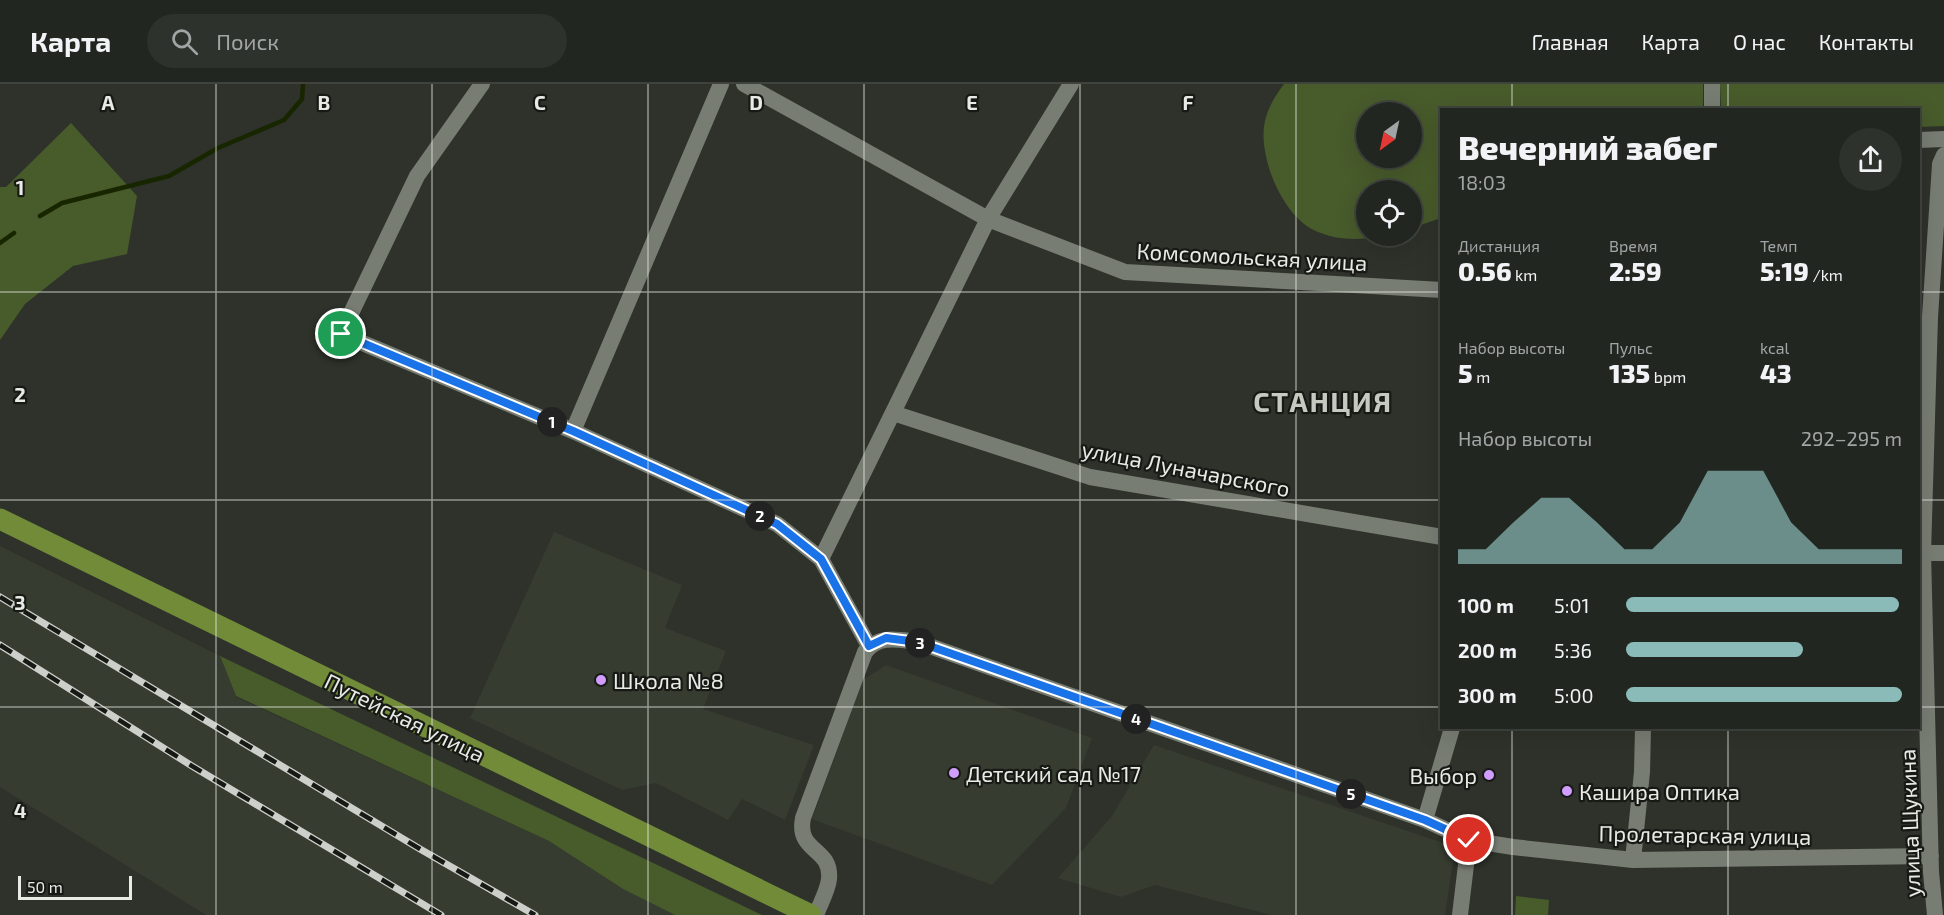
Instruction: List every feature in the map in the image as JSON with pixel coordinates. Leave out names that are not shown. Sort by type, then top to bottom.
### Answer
[{"type":"main road","name":"Путейская улица","points":[[0,519],[811,915]]},
{"type":"street","points":[[482,84],[417,176],[341,334],[573,431],[777,524],[821,559],[869,646],[802,824],[801,830],[806,843],[820,852],[827,863],[829,879],[816,915]]},
{"type":"street","points":[[573,431],[721,84]]},
{"type":"street","name":"Комсомольская улица","points":[[744,84],[988,219],[1125,272],[1440,290]]},
{"type":"street","points":[[821,559],[988,219],[1071,84]]},
{"type":"street","points":[[1712,84],[1712,108]]},
{"type":"street","points":[[1920,140],[1944,140]]},
{"type":"street","name":"улица Щукина","points":[[1935,915],[1937,793],[1921,553],[1931,309],[1940,164],[1944,155]]},
{"type":"street","name":"улица Луначарского","points":[[893,413],[1090,477],[1440,537]]},
{"type":"street","points":[[1921,553],[1944,552]]},
{"type":"street","name":"Пролетарская улица","points":[[869,646],[886,638],[918,642],[1425,820],[1469,840],[1633,860],[1935,867]]},
{"type":"street","points":[[1425,820],[1452,729]]},
{"type":"street","points":[[1633,860],[1642,772],[1642,729]]},
{"type":"street","points":[[1460,915],[1469,840]]},
{"type":"shaded area","name":"Школа №8","points":[[554,532],[682,585],[665,628],[726,651],[703,709],[814,745],[785,820],[742,799],[728,820],[656,783],[622,790],[470,718]]},
{"type":"shaded area","points":[[0,546],[220,656],[236,697],[549,841],[623,889],[675,915],[206,915],[0,787]]},
{"type":"shaded area","name":"Детский сад №17","points":[[886,665],[1092,738],[1066,808],[992,885],[812,819],[863,680]]},
{"type":"shaded area","points":[[1154,745],[1455,847],[1445,915],[1271,915],[1155,885],[1121,897],[1058,878],[1112,816]]},
{"type":"green space","points":[[1284,84],[1703,84],[1703,108],[1440,108],[1440,218],[1422,225],[1422,180],[1356,180],[1356,239],[1352,239],[1327,235],[1305,225],[1284,200],[1275,185],[1265,151],[1265,121],[1268,111]]},
{"type":"green space","points":[[1720,84],[1944,84],[1944,126],[1920,127],[1920,108],[1721,108]]},
{"type":"green space","points":[[71,123],[137,196],[127,254],[73,266],[25,304],[0,340],[0,187],[6,187]]},
{"type":"green space","points":[[220,656],[762,915],[675,915],[623,889],[549,841],[236,696]]},
{"type":"green space","points":[[1516,896],[1549,900],[1548,915],[1515,915]]},
{"type":"waterway","points":[[40,216],[62,203],[169,176],[218,148],[284,120],[302,99],[303,84]]},
{"type":"waterway","points":[[0,243],[14,233]]},
{"type":"railway","points":[[0,597],[420,849],[535,915]]},
{"type":"railway","points":[[0,645],[192,766],[441,915]]},
{"type":"place","name":"Школа №8","points":[[601,680]]},
{"type":"place","name":"Детский сад №17","points":[[954,773]]},
{"type":"place","name":"Выбор","points":[[1489,775]]},
{"type":"place","name":"Кашира Оптика","points":[[1567,791]]},
{"type":"district","name":"СТАНЦИЯ","points":[[1323,401]]},
{"type":"route","points":[[341,334],[573,431],[777,524],[821,559],[869,646],[886,638],[918,642],[1425,820],[1469,840]]}]
